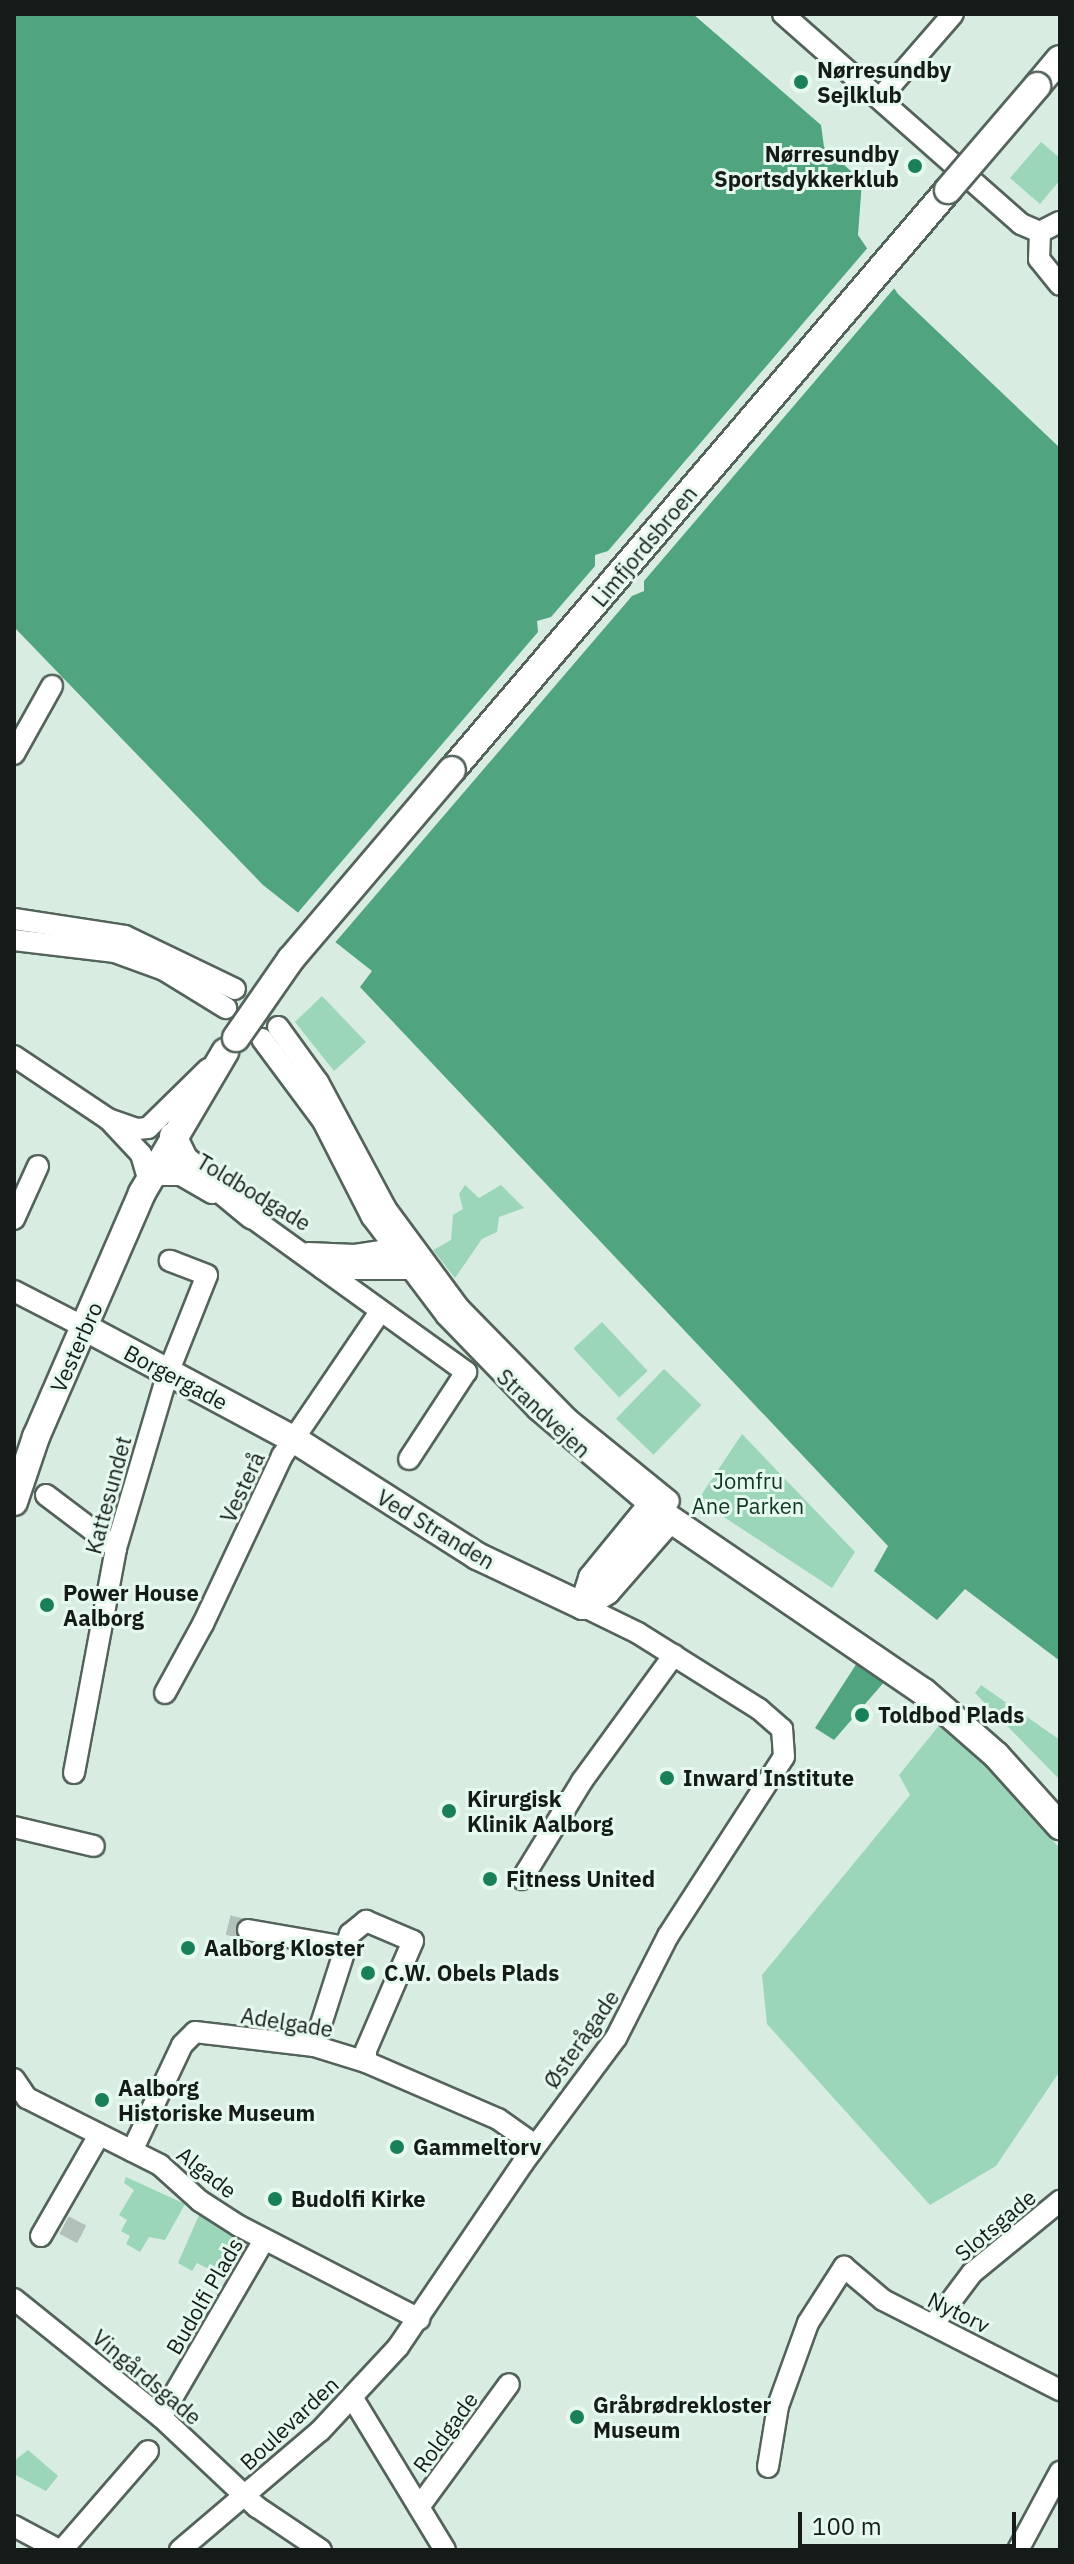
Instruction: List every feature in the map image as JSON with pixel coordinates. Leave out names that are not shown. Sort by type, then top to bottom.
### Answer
[{"type":"main road","name":"Limfjordsbroen","points":[[250,1039],[346,894],[1060,59]]},
{"type":"main road","name":"Vesterbro","points":[[147,1180],[173,1136],[250,1039]]},
{"type":"main road","name":"Vesterbro","points":[[14,1502],[84,1327],[174,1120],[250,1039]]},
{"type":"main road","points":[[173,1136],[184,1159],[253,1216]]},
{"type":"main road","name":"Borgergade","points":[[84,1327],[295,1440]]},
{"type":"main road","name":"Ved Stranden","points":[[295,1440],[477,1556],[583,1606]]},
{"type":"main road","points":[[583,1606],[607,1591],[663,1509]]},
{"type":"main road","name":"Strandvejen","points":[[663,1509],[928,1687]]},
{"type":"main road","points":[[928,1687],[1000,1739],[1060,1804]]},
{"type":"main road","points":[[928,1687],[996,1755],[1060,1826]]},
{"type":"street","points":[[783,14],[1021,224],[1040,232],[1060,222]]},
{"type":"street","points":[[880,98],[953,14]]},
{"type":"street","points":[[1040,232],[1039,259],[1060,285]]},
{"type":"street","points":[[14,754],[52,686]]},
{"type":"street","points":[[14,919],[125,936],[235,989]]},
{"type":"street","points":[[14,940],[115,952],[164,970],[226,1008]]},
{"type":"street","points":[[108,1119],[137,1129],[148,1128],[250,1039]]},
{"type":"street","name":"Strandvejen","points":[[250,1039],[323,1121],[372,1217],[510,1363],[663,1509]]},
{"type":"street","points":[[14,1056],[108,1119],[141,1154],[147,1180]]},
{"type":"street","points":[[14,1219],[38,1166]]},
{"type":"street","name":"Toldbodgade","points":[[147,1180],[181,1175],[253,1216],[308,1253],[323,1269],[380,1312]]},
{"type":"street","points":[[308,1253],[404,1248]]},
{"type":"street","name":"Strandvejen","points":[[404,1248],[411,1269],[498,1371],[663,1509]]},
{"type":"street","name":"Kattesundet","points":[[74,1773],[116,1548],[168,1373],[207,1275],[170,1261]]},
{"type":"street","points":[[323,1269],[411,1269]]},
{"type":"street","name":"Borgergade","points":[[14,1291],[84,1327]]},
{"type":"street","points":[[380,1312],[466,1372],[409,1459]]},
{"type":"street","name":"Vesterå","points":[[165,1693],[209,1612],[282,1456],[380,1312]]},
{"type":"street","points":[[46,1495],[116,1548]]},
{"type":"street","name":"Ved Stranden","points":[[583,1606],[674,1655],[759,1709],[785,1736]]},
{"type":"street","points":[[522,1879],[582,1781],[674,1655]]},
{"type":"street","name":"Østerågade","points":[[419,2319],[535,2145],[633,2009],[668,1936],[784,1757],[785,1736]]},
{"type":"street","points":[[14,1827],[94,1846]]},
{"type":"street","points":[[314,2046],[345,1947],[358,1922],[366,1921],[413,1941],[366,2050],[366,2062]]},
{"type":"street","points":[[248,1930],[345,1947]]},
{"type":"street","name":"Adelgade","points":[[132,2151],[182,2045],[195,2032],[314,2046],[366,2062],[498,2119],[535,2145]]},
{"type":"street","name":"Algade","points":[[15,2084],[27,2098],[132,2151],[264,2240],[419,2319]]},
{"type":"street","points":[[52,2227],[99,2135]]},
{"type":"street","name":"Slotsgade","points":[[933,2325],[972,2273],[1060,2201]]},
{"type":"street","name":"Budolfi Plads","points":[[161,2417],[264,2240]]},
{"type":"street","name":"Nytorv","points":[[768,2467],[778,2406],[808,2323],[844,2267],[883,2300],[1060,2390]]},
{"type":"street","name":"Vingårdsgade","points":[[14,2299],[161,2417],[245,2496],[321,2550]]},
{"type":"street","name":"Boulevarden","points":[[180,2550],[245,2496],[352,2397],[419,2319]]},
{"type":"street","name":"Roldgade","points":[[419,2507],[509,2384]]},
{"type":"street","points":[[352,2397],[445,2550]]},
{"type":"street","points":[[14,2526],[60,2550],[148,2451]]},
{"type":"street","points":[[1018,2550],[1060,2472]]},
{"type":"green space","points":[[1041,142],[1060,158],[1060,180],[1040,204],[1010,178]]},
{"type":"green space","points":[[322,996],[366,1042],[334,1071],[295,1022]]},
{"type":"green space","points":[[465,1185],[479,1198],[501,1185],[524,1208],[499,1217],[497,1232],[482,1239],[455,1278],[433,1250],[451,1240],[453,1215],[463,1209],[459,1194]]},
{"type":"green space","points":[[602,1322],[648,1371],[619,1398],[573,1349]]},
{"type":"green space","points":[[664,1369],[701,1405],[653,1455],[616,1419]]},
{"type":"green space","name":"Jomfru Ane Parken","points":[[742,1434],[855,1552],[832,1588],[698,1500]]},
{"type":"green space","points":[[981,1685],[1060,1740],[1060,1780],[975,1693]]},
{"type":"green space","points":[[941,1723],[989,1763],[1060,1849],[1060,2071],[996,2166],[930,2205],[767,2024],[762,1975],[910,1795],[899,1775]]},
{"type":"green space","points":[[126,2177],[185,2204],[165,2240],[149,2237],[140,2252],[126,2244],[130,2236],[121,2231],[127,2220],[119,2215],[134,2190],[124,2183]]},
{"type":"green space","points":[[200,2213],[230,2234],[237,2243],[233,2250],[243,2251],[244,2258],[235,2257],[224,2277],[197,2263],[192,2271],[178,2263]]},
{"type":"green space","points":[[28,2450],[58,2476],[46,2491],[14,2474],[14,2461]]},
{"type":"shaded area","points":[[14,14],[693,14],[821,125],[824,147],[862,181],[858,235],[898,294],[1060,448],[1060,1661],[965,1589],[937,1620],[874,1571],[888,1546],[360,987],[372,971],[263,885],[14,627]]},
{"type":"shaded area","points":[[857,1663],[885,1681],[834,1740],[815,1728]]},
{"type":"pier","points":[[870,245],[897,285],[644,581],[644,591],[632,596],[333,945],[295,916],[538,632],[537,621],[551,617],[595,566],[595,555],[608,551]]},
{"type":"tunnel","points":[[228,1925],[248,1930]]},
{"type":"tunnel","points":[[64,2225],[85,2236]]},
{"type":"place","name":"Nørresundby Sejlklub","points":[[801,82]]},
{"type":"place","name":"Nørresundby Sportsdykkerklub","points":[[915,166]]},
{"type":"place","name":"Power House Aalborg","points":[[47,1605]]},
{"type":"place","name":"Toldbod Plads","points":[[862,1715]]},
{"type":"place","name":"Inward Institute","points":[[667,1778]]},
{"type":"place","name":"Kirurgisk Klinik Aalborg","points":[[449,1811]]},
{"type":"place","name":"Fitness United","points":[[490,1879]]},
{"type":"place","name":"Aalborg Kloster","points":[[188,1948]]},
{"type":"place","name":"C.W. Obels Plads","points":[[368,1973]]},
{"type":"place","name":"Aalborg Historiske Museum","points":[[102,2100]]},
{"type":"place","name":"Gammeltorv","points":[[397,2147]]},
{"type":"place","name":"Budolfi Kirke","points":[[275,2199]]},
{"type":"place","name":"Gråbrødrekloster Museum","points":[[577,2417]]}]
